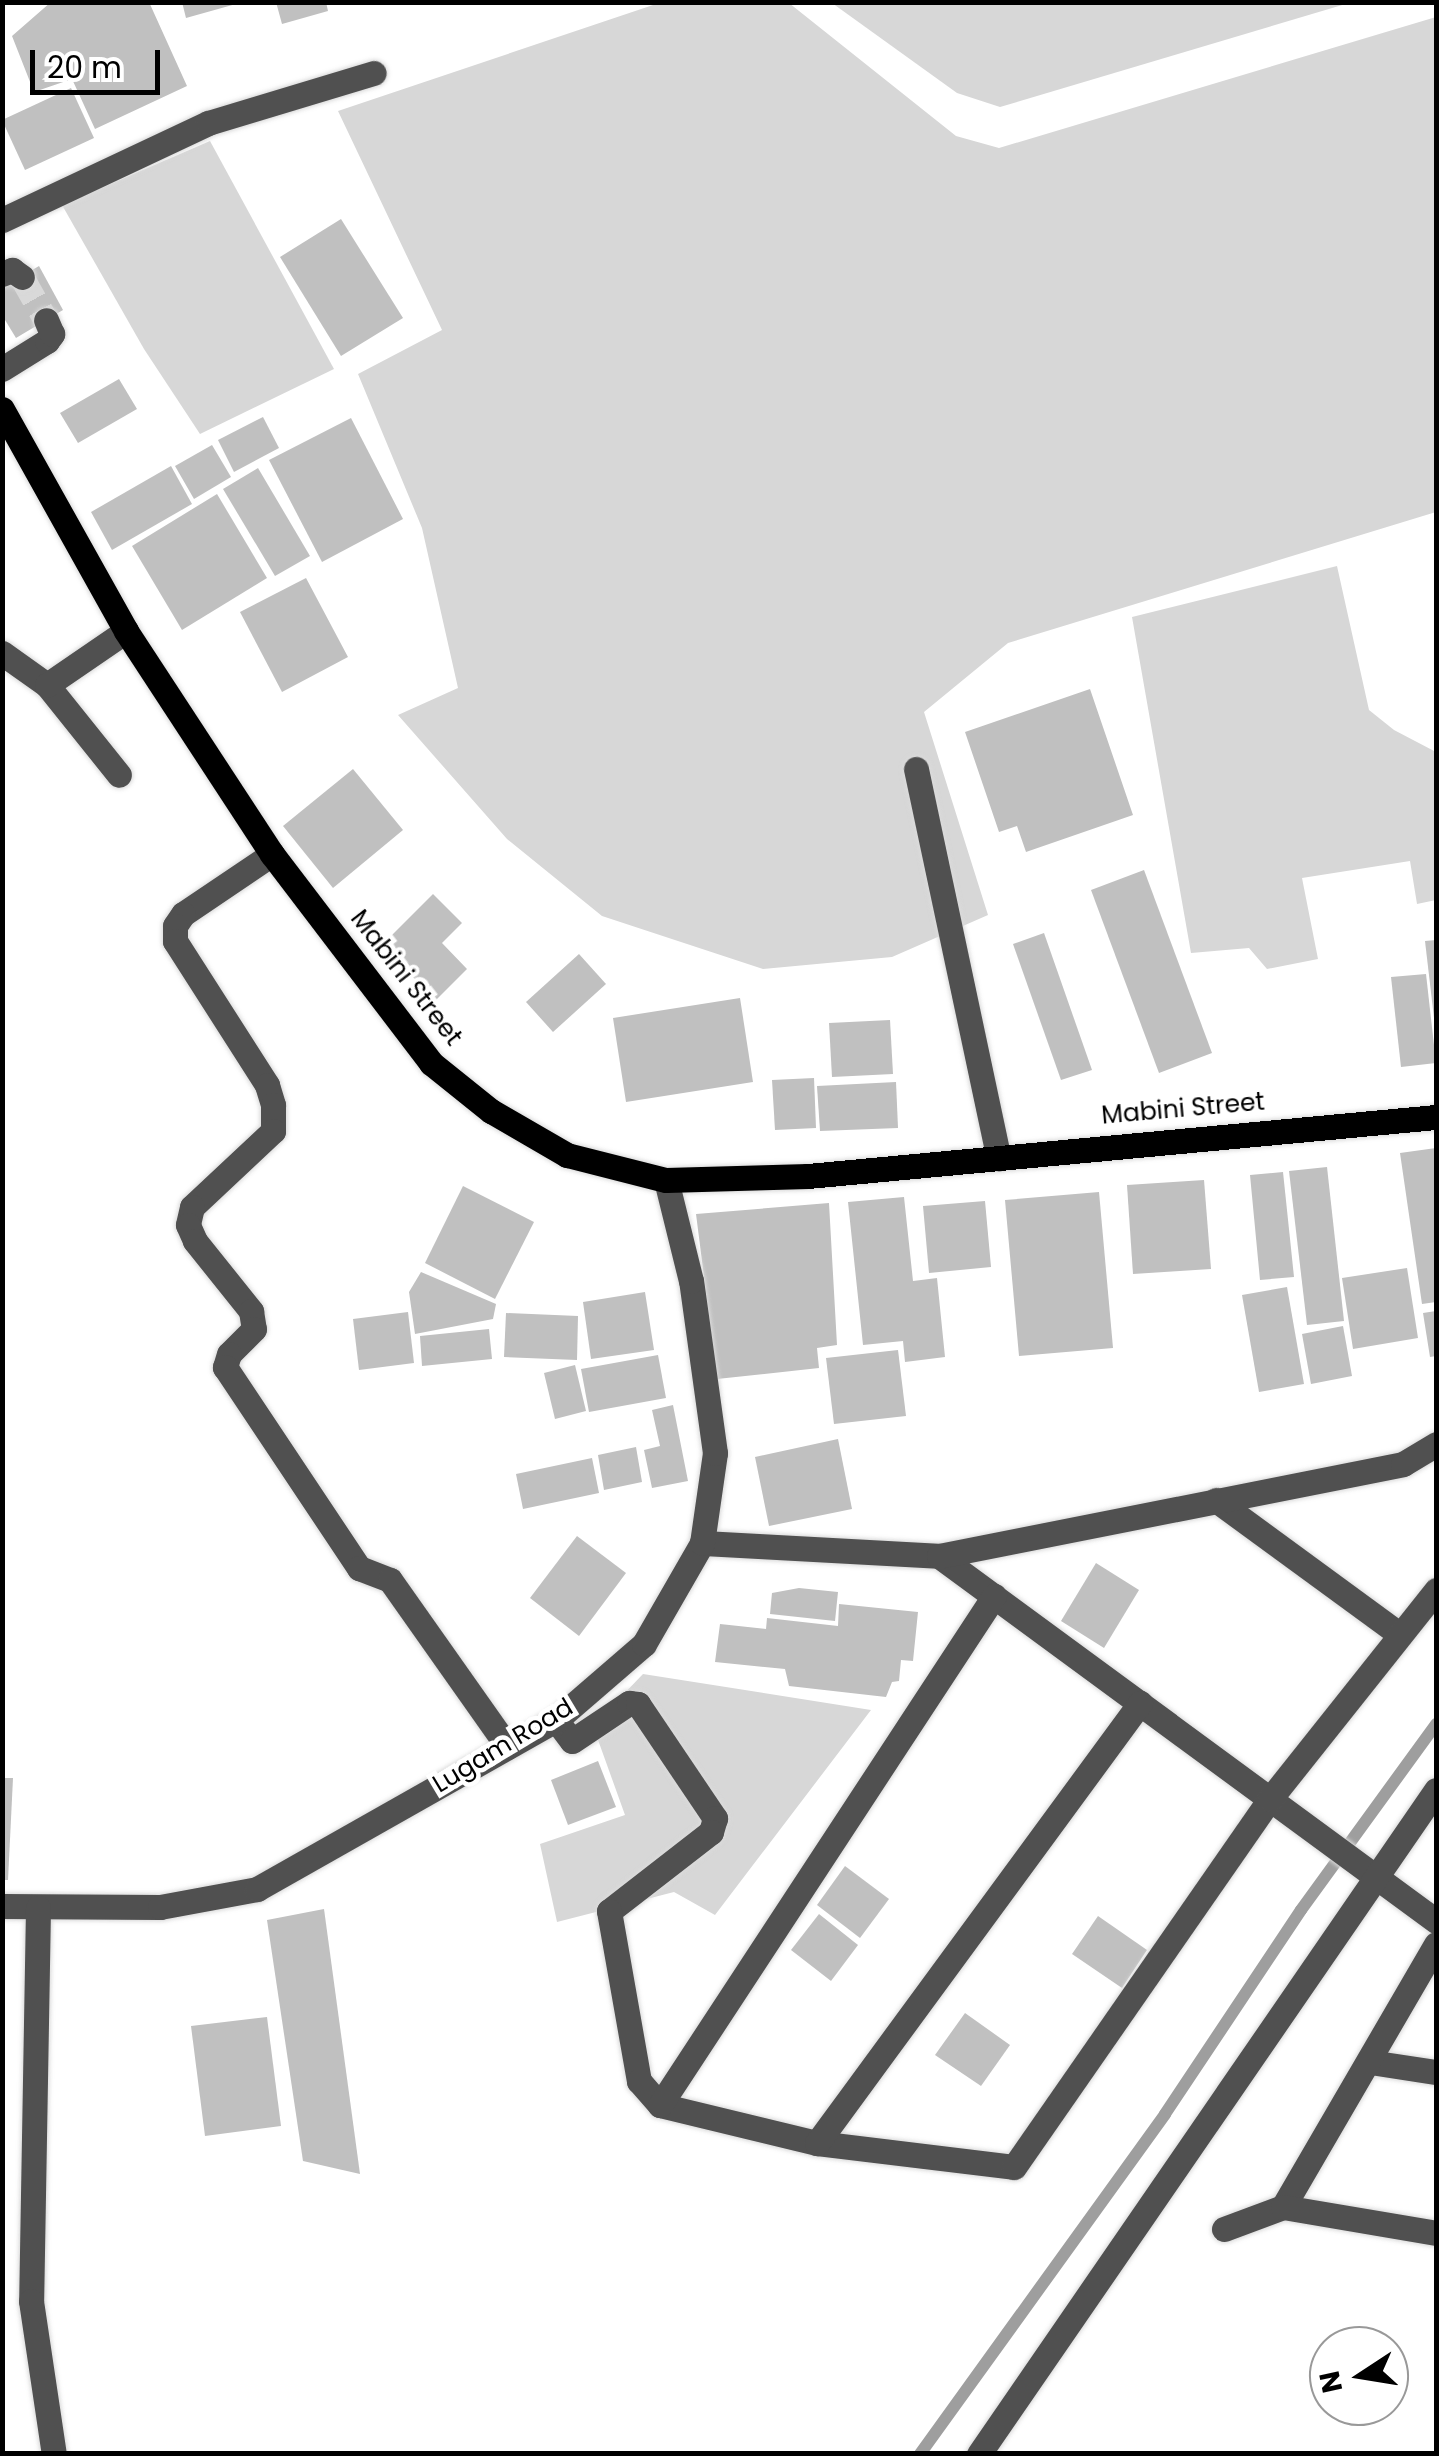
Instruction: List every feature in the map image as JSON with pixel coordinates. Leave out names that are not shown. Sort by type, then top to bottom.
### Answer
[{"type":"main road","name":"Mabini Street","points":[[2,409],[126,631],[272,854],[432,1064],[491,1111],[567,1155],[666,1180],[808,1176],[1436,1117]]},
{"type":"street","points":[[2,220],[208,122],[374,73]]},
{"type":"street","points":[[2,370],[47,341],[52,334],[46,320]]},
{"type":"street","points":[[47,685],[126,631]]},
{"type":"street","points":[[2,653],[47,685],[120,774]]},
{"type":"street","points":[[916,769],[999,1158]]},
{"type":"street","points":[[272,854],[183,914],[174,926],[176,941],[267,1085],[274,1105],[273,1131],[192,1207],[188,1225],[195,1241],[251,1311],[254,1329],[230,1354],[226,1366],[358,1568],[390,1580],[508,1747]]},
{"type":"street","name":"Lugam Road","points":[[2,1906],[160,1907],[257,1889],[556,1720],[644,1644],[702,1542],[715,1453],[691,1280],[666,1180]]},
{"type":"street","points":[[702,1542],[940,1556],[1403,1464],[1436,1444]]},
{"type":"street","points":[[1216,1500],[1398,1633]]},
{"type":"street","points":[[940,1556],[1436,1921]]},
{"type":"street","points":[[556,1720],[572,1741],[629,1703],[638,1704],[715,1818],[711,1832],[609,1911],[639,2080],[660,2105],[817,2144],[1014,2167],[1270,1799],[1398,1633],[1436,1590]]},
{"type":"street","points":[[660,2105],[994,1596]]},
{"type":"street","points":[[817,2144],[1140,1702]]},
{"type":"street","points":[[979,2454],[1436,1790]]},
{"type":"street","points":[[38,1908],[31,2301],[54,2454]]},
{"type":"street","points":[[1283,2207],[1436,1944]]},
{"type":"street","points":[[1370,2062],[1436,2072]]},
{"type":"street","points":[[1224,2228],[1283,2207],[1436,2232]]},
{"type":"shaded area","points":[[659,3],[789,3],[956,136],[999,148],[1436,17],[1436,512],[1008,643],[924,712],[988,915],[892,957],[763,969],[602,916],[507,839],[398,715],[458,688],[422,528],[358,374],[442,330],[338,111]]},
{"type":"shaded area","points":[[832,3],[1349,3],[1000,107],[957,93]]},
{"type":"shaded area","points":[[210,141],[334,369],[200,434],[144,349],[62,205]]},
{"type":"shaded area","points":[[1337,566],[1369,710],[1394,730],[1436,752],[1436,900],[1417,904],[1410,861],[1302,878],[1318,959],[1267,969],[1249,948],[1191,953],[1132,617]]},
{"type":"shaded area","points":[[643,1674],[871,1710],[715,1915],[674,1892],[557,1922],[540,1844],[625,1815],[593,1726]]},
{"type":"building","points":[[51,2],[149,2],[187,86],[95,129],[72,79],[34,92],[12,36]]},
{"type":"building","points":[[182,2],[235,2],[236,4],[186,18]]},
{"type":"building","points":[[276,2],[326,2],[328,11],[282,24]]},
{"type":"building","points":[[71,88],[94,138],[25,170],[2,120]]},
{"type":"building","points":[[341,219],[403,318],[341,356],[280,257]]},
{"type":"building","points":[[39,266],[63,310],[16,338],[2,315],[2,288]]},
{"type":"building","points":[[119,379],[137,409],[78,443],[60,413]]},
{"type":"building","points":[[263,417],[279,448],[234,472],[218,440]]},
{"type":"building","points":[[351,418],[403,519],[322,562],[269,460]]},
{"type":"building","points":[[212,445],[231,477],[194,499],[175,466]]},
{"type":"building","points":[[171,466],[192,504],[112,550],[91,512]]},
{"type":"building","points":[[258,468],[310,556],[275,576],[223,489]]},
{"type":"building","points":[[217,494],[267,578],[182,630],[132,546]]},
{"type":"building","points":[[306,578],[348,657],[282,692],[240,612]]},
{"type":"building","points":[[1090,689],[1133,815],[1026,852],[1017,826],[999,832],[965,732]]},
{"type":"building","points":[[353,769],[403,830],[333,888],[283,826]]},
{"type":"building","points":[[1144,870],[1212,1053],[1159,1073],[1091,890]]},
{"type":"building","points":[[433,894],[462,923],[442,943],[467,969],[436,1000],[381,946]]},
{"type":"building","points":[[1044,933],[1092,1070],[1061,1080],[1013,944]]},
{"type":"building","points":[[1436,940],[1436,1018],[1434,1018],[1425,941]]},
{"type":"building","points":[[579,954],[606,984],[553,1032],[526,1002]]},
{"type":"building","points":[[1426,974],[1436,1063],[1401,1067],[1391,977]]},
{"type":"building","points":[[740,998],[753,1082],[626,1102],[613,1018]]},
{"type":"building","points":[[890,1020],[893,1074],[832,1077],[829,1023]]},
{"type":"building","points":[[814,1078],[816,1128],[775,1130],[772,1080]]},
{"type":"building","points":[[896,1082],[898,1128],[820,1131],[817,1086]]},
{"type":"building","points":[[1436,1148],[1436,1302],[1422,1304],[1400,1153]]},
{"type":"building","points":[[1327,1167],[1344,1321],[1307,1325],[1289,1171]]},
{"type":"building","points":[[1283,1172],[1294,1277],[1260,1280],[1250,1175]]},
{"type":"building","points":[[1204,1180],[1211,1269],[1133,1274],[1127,1185]]},
{"type":"building","points":[[463,1186],[534,1222],[495,1299],[425,1263]]},
{"type":"building","points":[[1099,1192],[1113,1348],[1019,1356],[1005,1200]]},
{"type":"building","points":[[904,1197],[913,1281],[937,1278],[945,1357],[905,1362],[903,1341],[863,1345],[848,1202]]},
{"type":"building","points":[[985,1201],[991,1267],[929,1273],[923,1206]]},
{"type":"building","points":[[829,1203],[837,1345],[817,1348],[819,1368],[717,1379],[696,1214]]},
{"type":"building","points":[[1407,1268],[1418,1338],[1353,1349],[1342,1278]]},
{"type":"building","points":[[421,1272],[496,1304],[493,1319],[415,1334],[409,1292]]},
{"type":"building","points":[[1287,1287],[1304,1384],[1259,1392],[1242,1295]]},
{"type":"building","points":[[645,1292],[654,1350],[591,1359],[583,1302]]},
{"type":"building","points":[[1436,1311],[1436,1356],[1430,1357],[1423,1313]]},
{"type":"building","points":[[408,1312],[414,1363],[359,1370],[353,1319]]},
{"type":"building","points":[[506,1313],[578,1316],[577,1360],[504,1357]]},
{"type":"building","points":[[1343,1326],[1352,1376],[1311,1384],[1302,1334]]},
{"type":"building","points":[[489,1329],[492,1359],[422,1366],[420,1336]]},
{"type":"building","points":[[898,1350],[906,1416],[834,1424],[826,1358]]},
{"type":"building","points":[[658,1355],[666,1398],[589,1412],[581,1369]]},
{"type":"building","points":[[575,1365],[586,1411],[555,1419],[544,1373]]},
{"type":"building","points":[[673,1405],[688,1481],[652,1488],[644,1450],[660,1446],[652,1410]]},
{"type":"building","points":[[838,1439],[852,1509],[769,1526],[755,1457]]},
{"type":"building","points":[[636,1447],[642,1482],[604,1490],[598,1455]]},
{"type":"building","points":[[592,1458],[599,1493],[523,1509],[516,1474]]},
{"type":"building","points":[[577,1536],[626,1573],[579,1636],[530,1598]]},
{"type":"building","points":[[1096,1563],[1139,1590],[1104,1648],[1061,1621]]},
{"type":"building","points":[[799,1588],[838,1592],[835,1621],[770,1614],[772,1593]]},
{"type":"building","points":[[839,1604],[918,1612],[913,1661],[901,1660],[899,1681],[892,1682],[886,1697],[789,1686],[785,1669],[715,1662],[720,1624],[766,1629],[767,1618],[838,1626]]},
{"type":"building","points":[[598,1761],[616,1807],[568,1825],[551,1780]]},
{"type":"building","points":[[2,1778],[13,1778],[8,1880],[2,1880]]},
{"type":"building","points":[[845,1866],[889,1899],[860,1938],[817,1905]]},
{"type":"building","points":[[324,1909],[360,2174],[303,2161],[267,1920]]},
{"type":"building","points":[[819,1914],[858,1945],[831,1981],[791,1950]]},
{"type":"building","points":[[1098,1916],[1147,1950],[1122,1988],[1072,1954]]},
{"type":"building","points":[[965,2013],[1010,2045],[981,2086],[935,2055]]},
{"type":"building","points":[[267,2017],[281,2126],[205,2136],[191,2026]]},
{"type":"waterway","points":[[920,2454],[1165,2114],[1301,1910],[1436,1724]]},
{"type":"tunnel","points":[[22,277],[46,320]]}]
